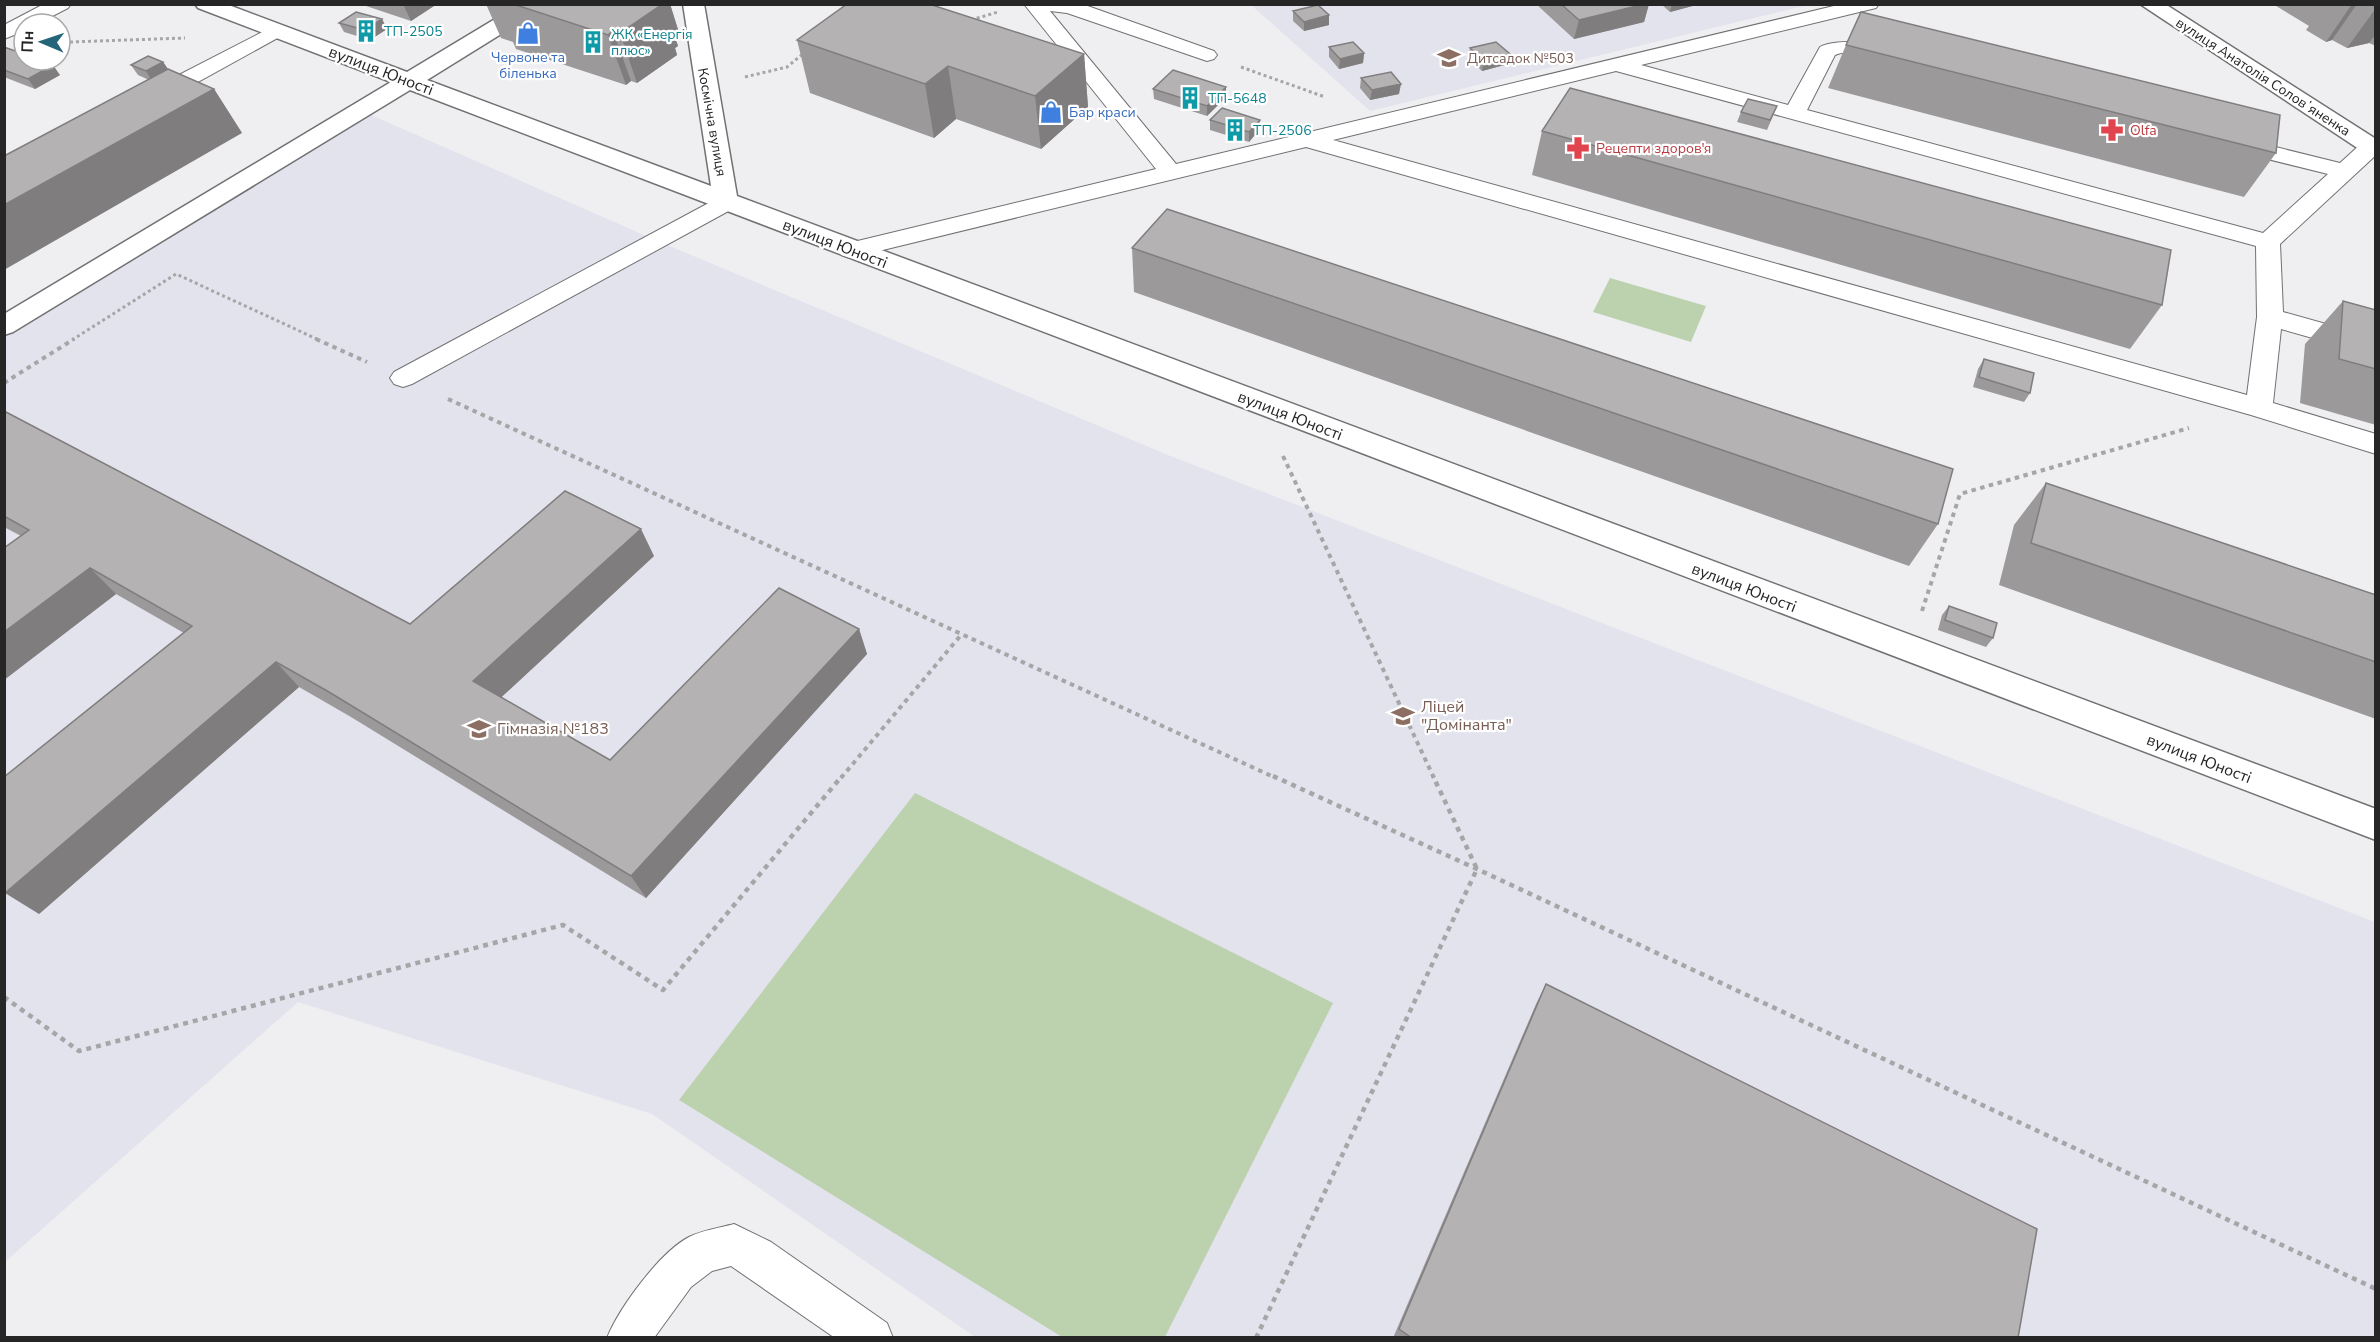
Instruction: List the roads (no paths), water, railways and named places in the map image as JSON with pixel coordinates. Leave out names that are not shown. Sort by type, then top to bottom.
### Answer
[{"type":"street","name":"вулиця Юності","points":[[205,4],[850,250],[2376,825]]},
{"type":"street","points":[[4,326],[411,82],[536,4]]},
{"type":"street","name":"Космічна вулиця","points":[[693,4],[726,203]]},
{"type":"street","name":"вулиця Анатолія Соловʼяненка","points":[[2150,4],[2373,149]]},
{"type":"lane","points":[[4,33],[61,4]]},
{"type":"lane","points":[[1034,4],[1171,173]]},
{"type":"lane","points":[[1044,4],[1070,7],[1207,55]]},
{"type":"lane","points":[[850,250],[1869,4]]},
{"type":"lane","points":[[127,112],[276,31]]},
{"type":"lane","points":[[1794,113],[1831,47],[1852,48],[1909,62]]},
{"type":"lane","points":[[1618,65],[2268,242]]},
{"type":"lane","points":[[2219,139],[2345,171]]},
{"type":"lane","points":[[1307,140],[2259,408],[2376,444]]},
{"type":"lane","points":[[2259,408],[2270,317],[2268,242],[2345,171],[2373,149]]},
{"type":"lane","points":[[403,378],[726,203]]},
{"type":"lane","points":[[2270,317],[2376,347]]},
{"type":"lane","points":[[628,1338],[676,1272],[702,1252],[734,1245],[756,1257],[872,1338]]},
{"type":"place","name":"ТП-2505","points":[[366,31]]},
{"type":"place","name":"Червоне та біленька","points":[[528,33]]},
{"type":"place","name":"ЖК «Енергія плюс»","points":[[593,42]]},
{"type":"place","name":"Дитсадок №503","points":[[1449,58]]},
{"type":"place","name":"ТП-5648","points":[[1190,98]]},
{"type":"place","name":"Бар краси","points":[[1051,112]]},
{"type":"place","name":"ТП-2506","points":[[1235,130]]},
{"type":"place","name":"Olfa","points":[[2112,130]]},
{"type":"place","name":"Рецепти здоров'я","points":[[1578,148]]},
{"type":"place","name":"Ліцей \"Домінанта\"","points":[[1403,716]]},
{"type":"place","name":"Гімназія №183","points":[[479,729]]}]
